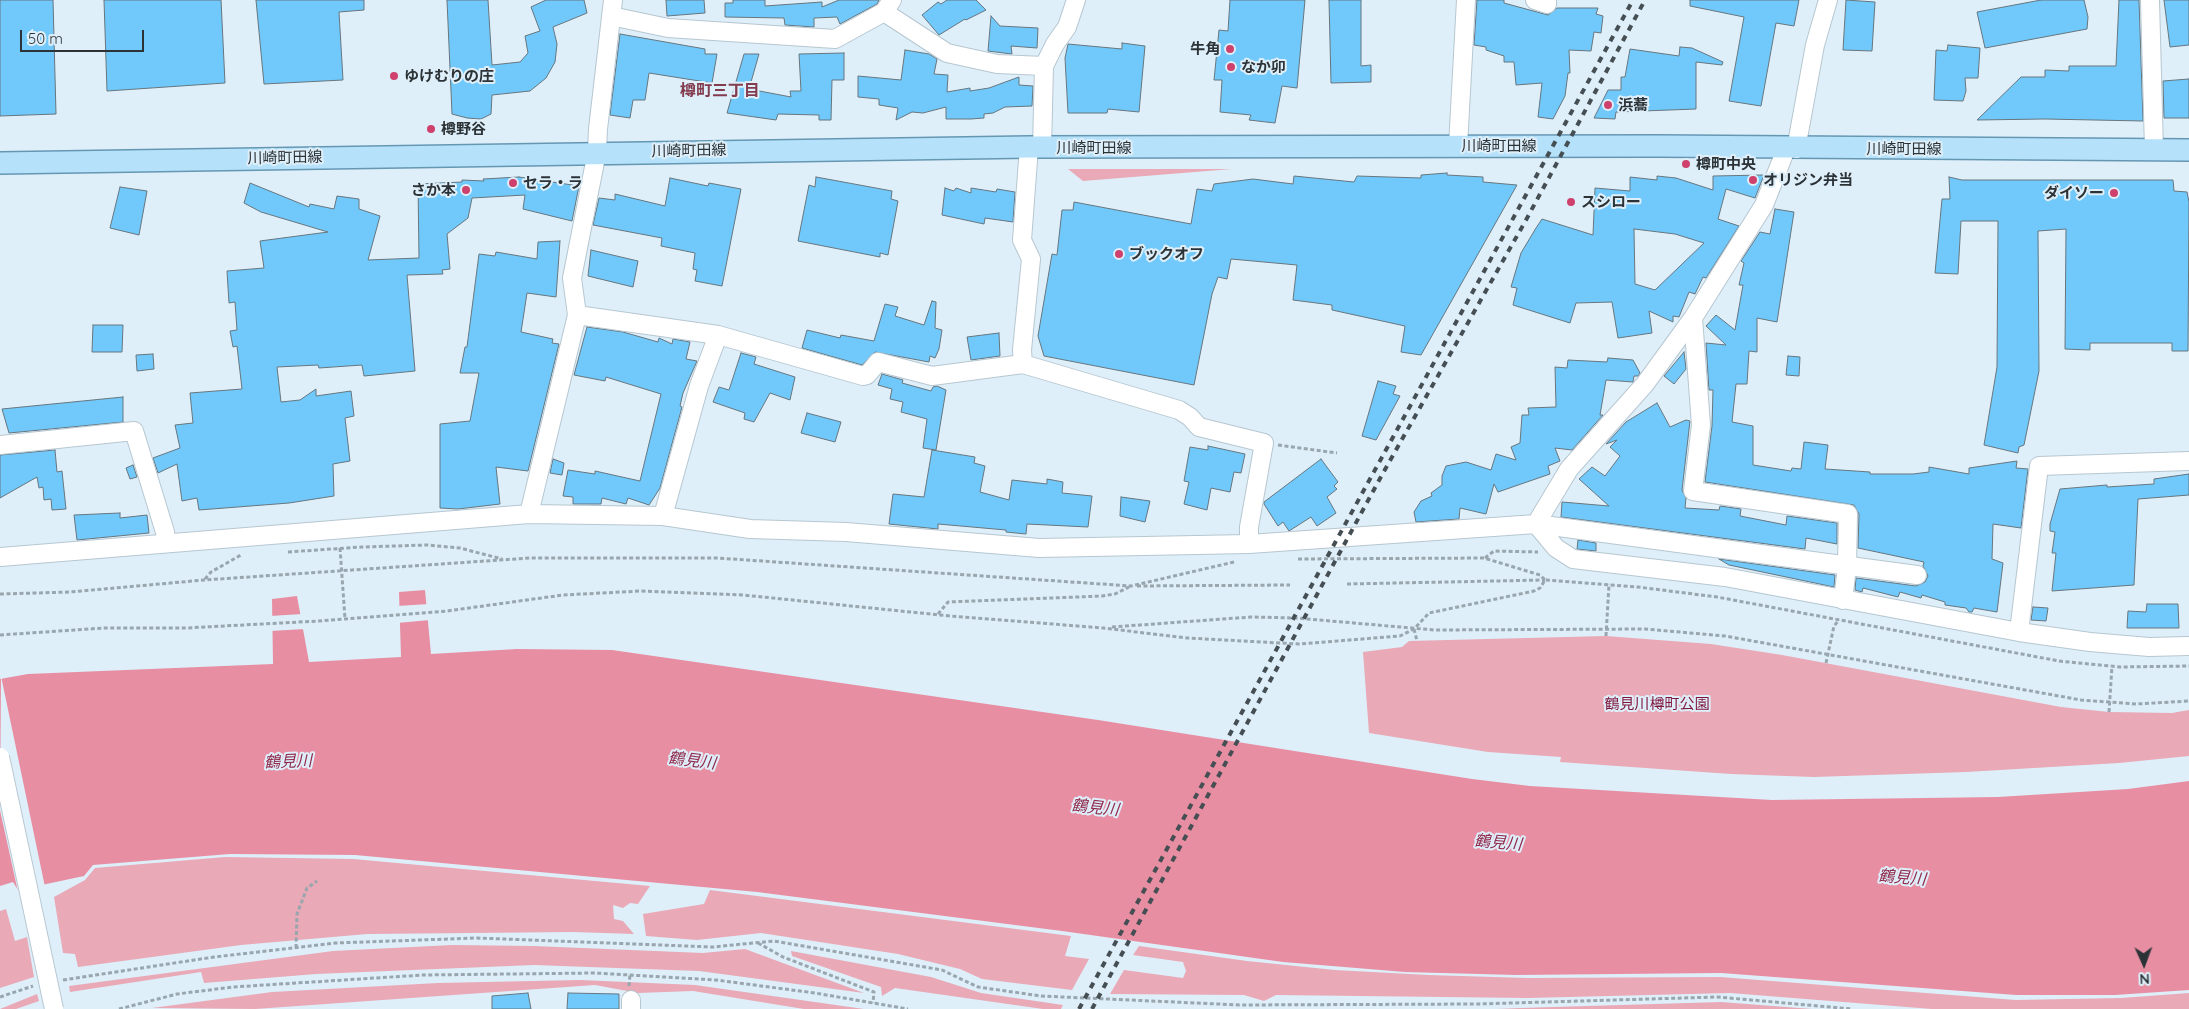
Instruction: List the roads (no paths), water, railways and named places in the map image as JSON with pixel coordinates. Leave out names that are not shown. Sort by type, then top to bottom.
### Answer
[{"type":"main road","name":"川崎町田線","points":[[0,163],[597,152],[1035,148],[1458,146],[2189,150]]},
{"type":"street","points":[[1023,364],[1022,350],[1031,259],[1022,240],[1044,66],[1055,44],[1067,27],[1076,0]]},
{"type":"street","points":[[1458,146],[1466,0]]},
{"type":"street","points":[[1535,0],[1546,4],[1547,0]]},
{"type":"street","points":[[1536,524],[1569,468],[1645,384],[1693,318],[1764,205],[1791,149],[1815,45],[1828,0]]},
{"type":"street","points":[[2150,0],[2154,150]]},
{"type":"street","points":[[529,514],[577,315],[572,278],[597,152],[612,8],[668,28],[835,39],[888,6],[947,54],[997,64],[1044,66]]},
{"type":"street","points":[[577,315],[718,335],[862,376],[867,375],[878,362],[932,376],[1023,364],[1039,367],[1179,410],[1190,417],[1199,427],[1264,443],[1250,527],[1249,544]]},
{"type":"street","points":[[1693,318],[1701,425],[1693,491],[1848,514],[1847,567],[1842,607]]},
{"type":"street","points":[[663,516],[699,386],[718,335]]},
{"type":"street","points":[[0,445],[134,431],[165,532],[166,543]]},
{"type":"street","points":[[2019,632],[2039,466],[2189,461]]},
{"type":"street","points":[[0,557],[529,514],[663,516],[750,529],[846,532],[1039,548],[1249,544],[1536,524],[1767,553],[1847,567],[1917,575]]},
{"type":"street","points":[[1536,524],[1556,548],[1573,559],[1725,577],[1842,607],[2019,632],[2127,646],[2189,646]]},
{"type":"street","points":[[0,757],[54,1009]]},
{"type":"water","name":"鶴見川","points":[[425,590],[431,654],[517,649],[612,650],[1098,720],[1472,779],[1530,786],[1772,800],[1998,797],[2128,789],[2189,781],[2189,990],[2115,995],[2016,995],[1721,973],[1516,975],[1405,972],[1283,962],[1062,931],[757,892],[355,855],[230,854],[93,865],[84,876],[18,890],[13,882],[0,886],[0,679],[28,674],[273,664],[272,599],[297,596],[309,662],[401,657],[399,592]]},
{"type":"railway","points":[[1079,1009],[1633,0]]},
{"type":"railway","points":[[1092,1009],[1383,473],[1526,220],[1645,0]]},
{"type":"place","name":"牛角","points":[[1230,49]]},
{"type":"place","name":"なか卯","points":[[1231,67]]},
{"type":"place","name":"ゆけむりの庄","points":[[394,76]]},
{"type":"place","name":"浜蕎","points":[[1608,105]]},
{"type":"place","name":"樽野谷","points":[[431,129]]},
{"type":"place","name":"樽町中央","points":[[1686,164]]},
{"type":"place","name":"オリジン弁当","points":[[1753,180]]},
{"type":"place","name":"セラ・ラ","points":[[513,183]]},
{"type":"place","name":"さか本","points":[[466,190]]},
{"type":"place","name":"ダイソー","points":[[2114,193]]},
{"type":"place","name":"スシロー","points":[[1571,202]]},
{"type":"place","name":"ブックオフ","points":[[1119,254]]},
{"type":"district","name":"樽町三丁目","points":[[720,91]]},
{"type":"park label","name":"鶴見川樽町公園","points":[[1657,704]]}]
